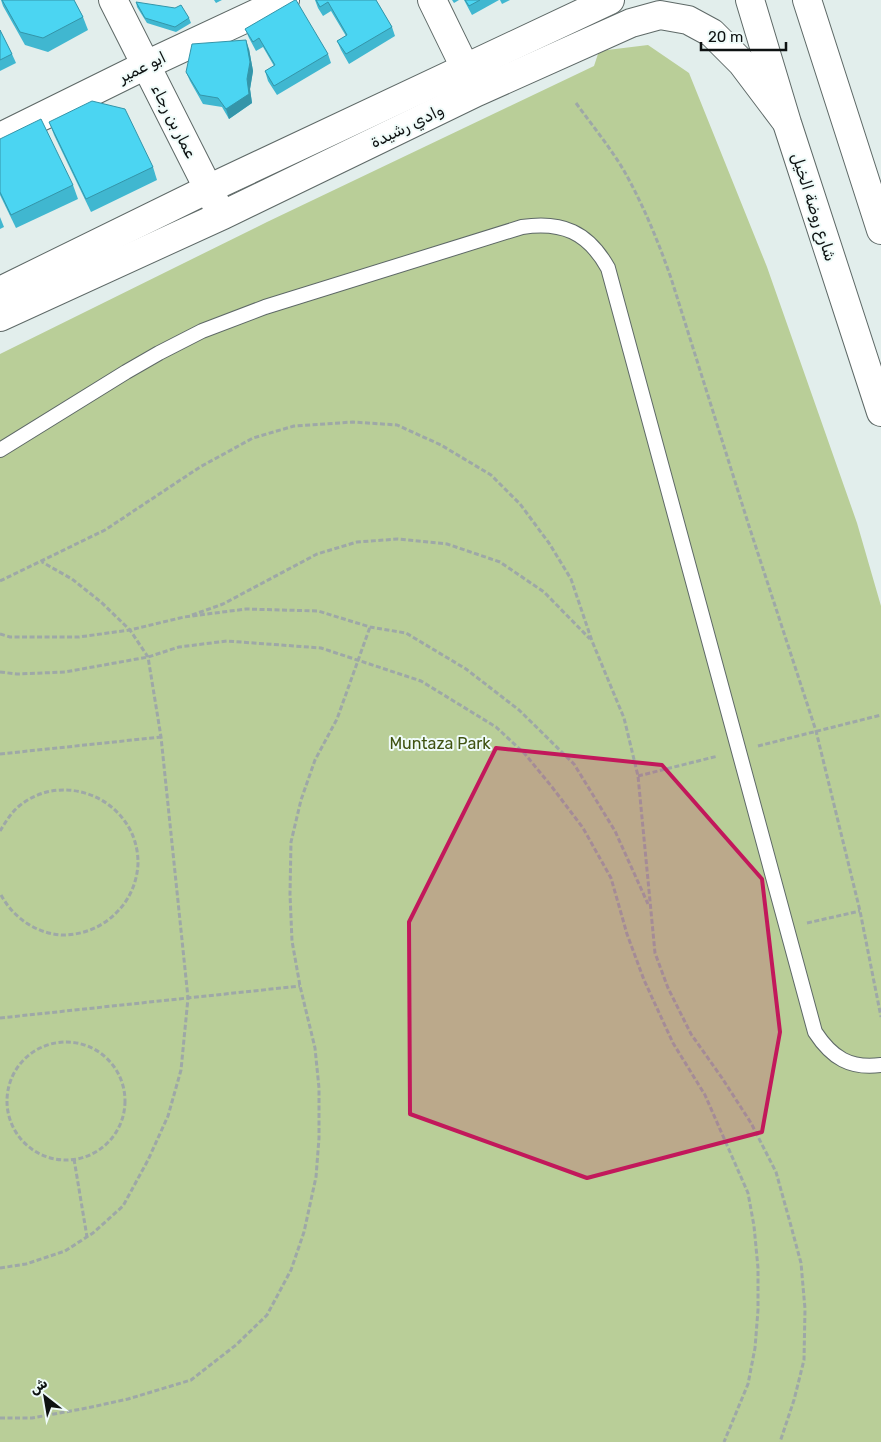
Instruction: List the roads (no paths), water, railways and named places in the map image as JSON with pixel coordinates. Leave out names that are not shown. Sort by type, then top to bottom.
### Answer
[{"type":"street","name":"عمار بن رجاء","points":[[113,0],[208,189],[223,215]]},
{"type":"street","name":"ابو عمير","points":[[0,137],[146,65],[285,0]]},
{"type":"street","points":[[432,0],[477,92]]},
{"type":"street","name":"وادي رشيدة","points":[[0,291],[208,189],[610,0]]},
{"type":"street","name":"شارع روضة الخيل","points":[[750,0],[787,123],[881,412]]},
{"type":"street","points":[[807,0],[881,230]]},
{"type":"street","name":"وادي رشيدة","points":[[0,317],[223,215],[477,92],[631,22],[660,15],[688,20],[712,33],[742,63],[787,123]]},
{"type":"lane","points":[[0,450],[159,353],[229,320],[274,304],[522,227],[540,224],[556,226],[573,231],[587,240],[599,253],[608,268],[815,1032],[824,1046],[837,1057],[852,1064],[868,1067],[881,1065]]},
{"type":"park label","name":"Muntaza Park","points":[[440,743]]}]
